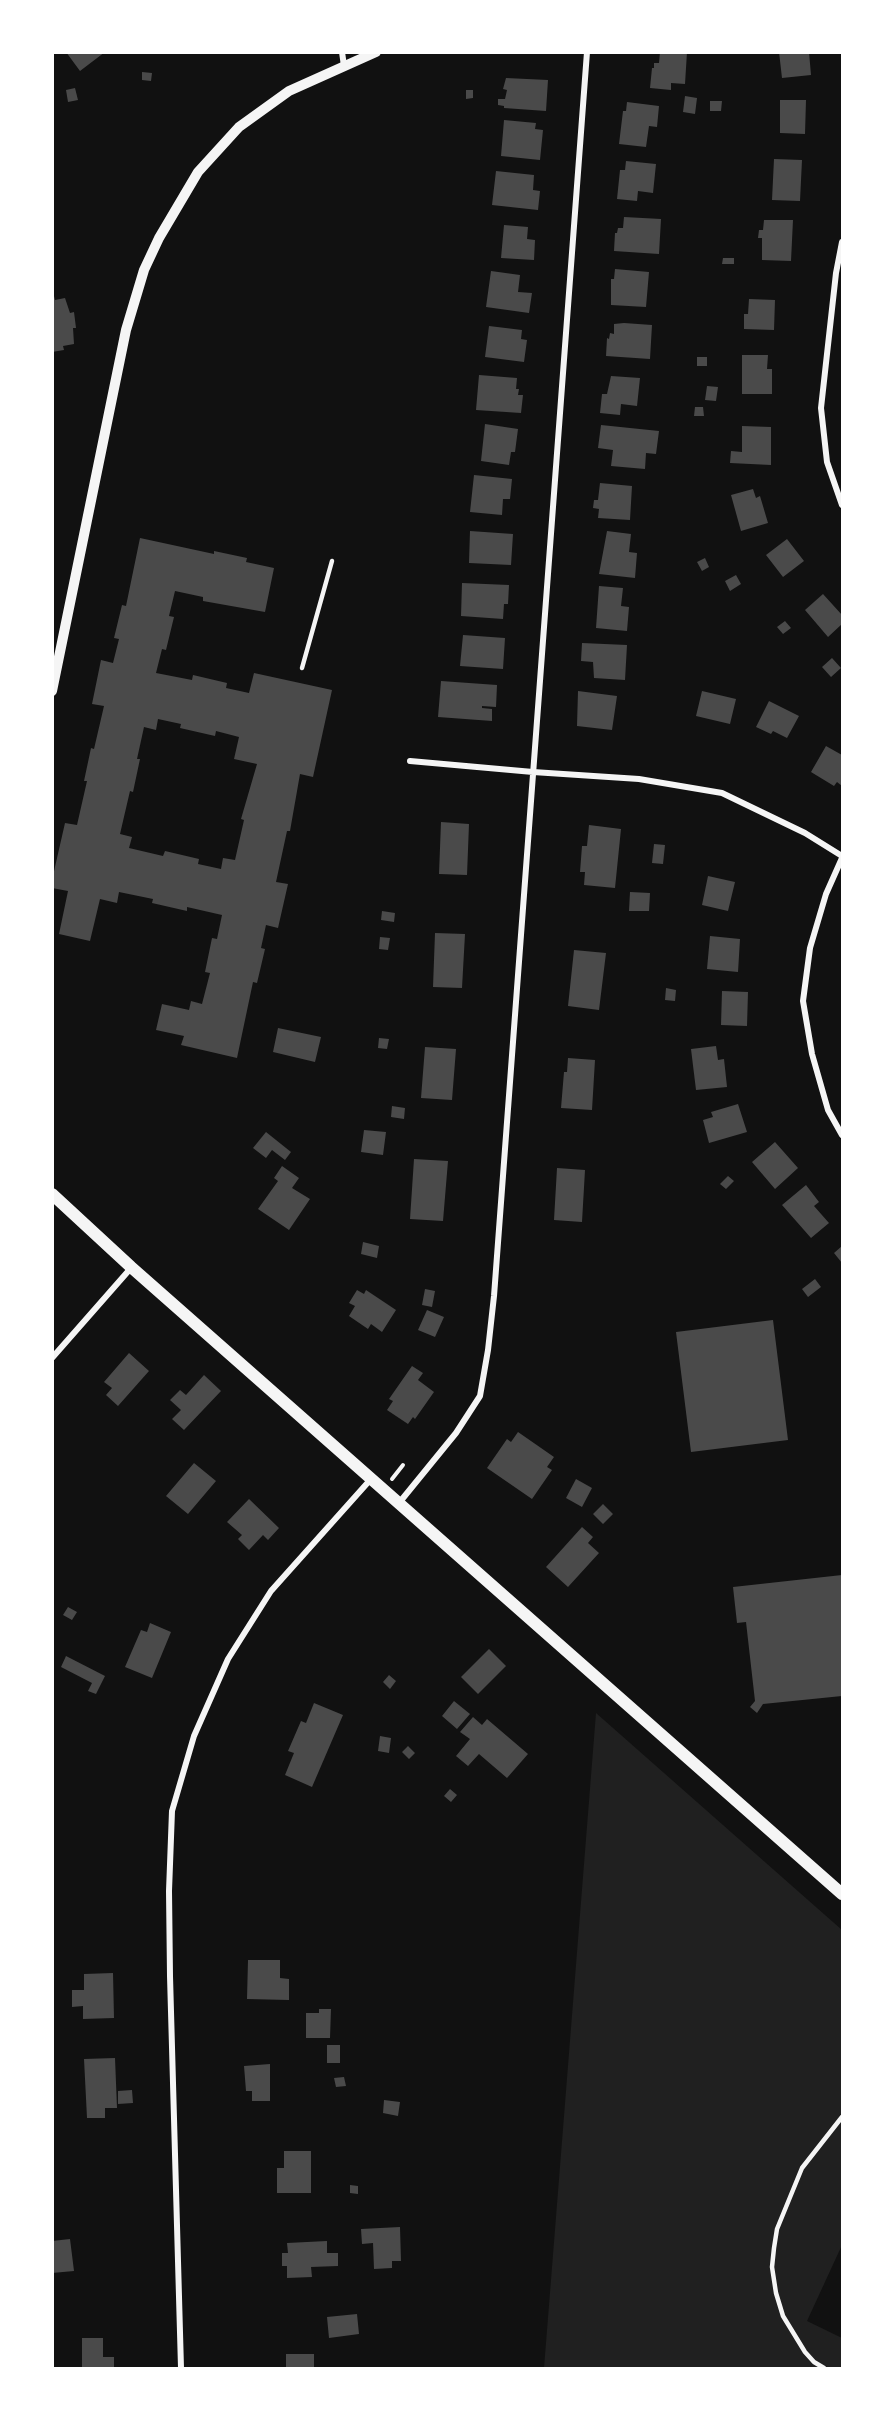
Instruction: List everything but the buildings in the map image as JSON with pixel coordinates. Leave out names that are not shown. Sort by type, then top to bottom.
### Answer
[{"type":"main road","points":[[52,1194],[131,1267],[843,1894]]},
{"type":"street","points":[[342,52],[344,66]]},
{"type":"street","points":[[52,691],[126,330],[149,259],[181,198],[198,172],[239,127],[289,91],[376,52]]},
{"type":"street","points":[[399,1503],[456,1433],[480,1396],[493,1302],[587,52]]},
{"type":"street","points":[[843,242],[836,273],[821,408],[827,462],[843,505]]},
{"type":"street","points":[[410,761],[533,772],[639,778],[722,793],[805,833],[843,857],[826,894],[810,948],[803,1001],[812,1054],[828,1110],[843,1134]]},
{"type":"street","points":[[52,1358],[131,1267]]},
{"type":"street","points":[[182,2368],[170,1976],[169,1891],[172,1811],[194,1736],[228,1659],[270,1591],[371,1479]]},
{"type":"lane","points":[[302,668],[332,561]]},
{"type":"lane","points":[[824,2368],[805,2352],[783,2316],[772,2267],[777,2229],[802,2168],[843,2117]]},
{"type":"path","points":[[390,1480],[403,1466]]},
{"type":"shaded area","points":[[596,1713],[842,1930],[842,2245],[807,2321],[842,2338],[842,2368],[544,2368]]}]
